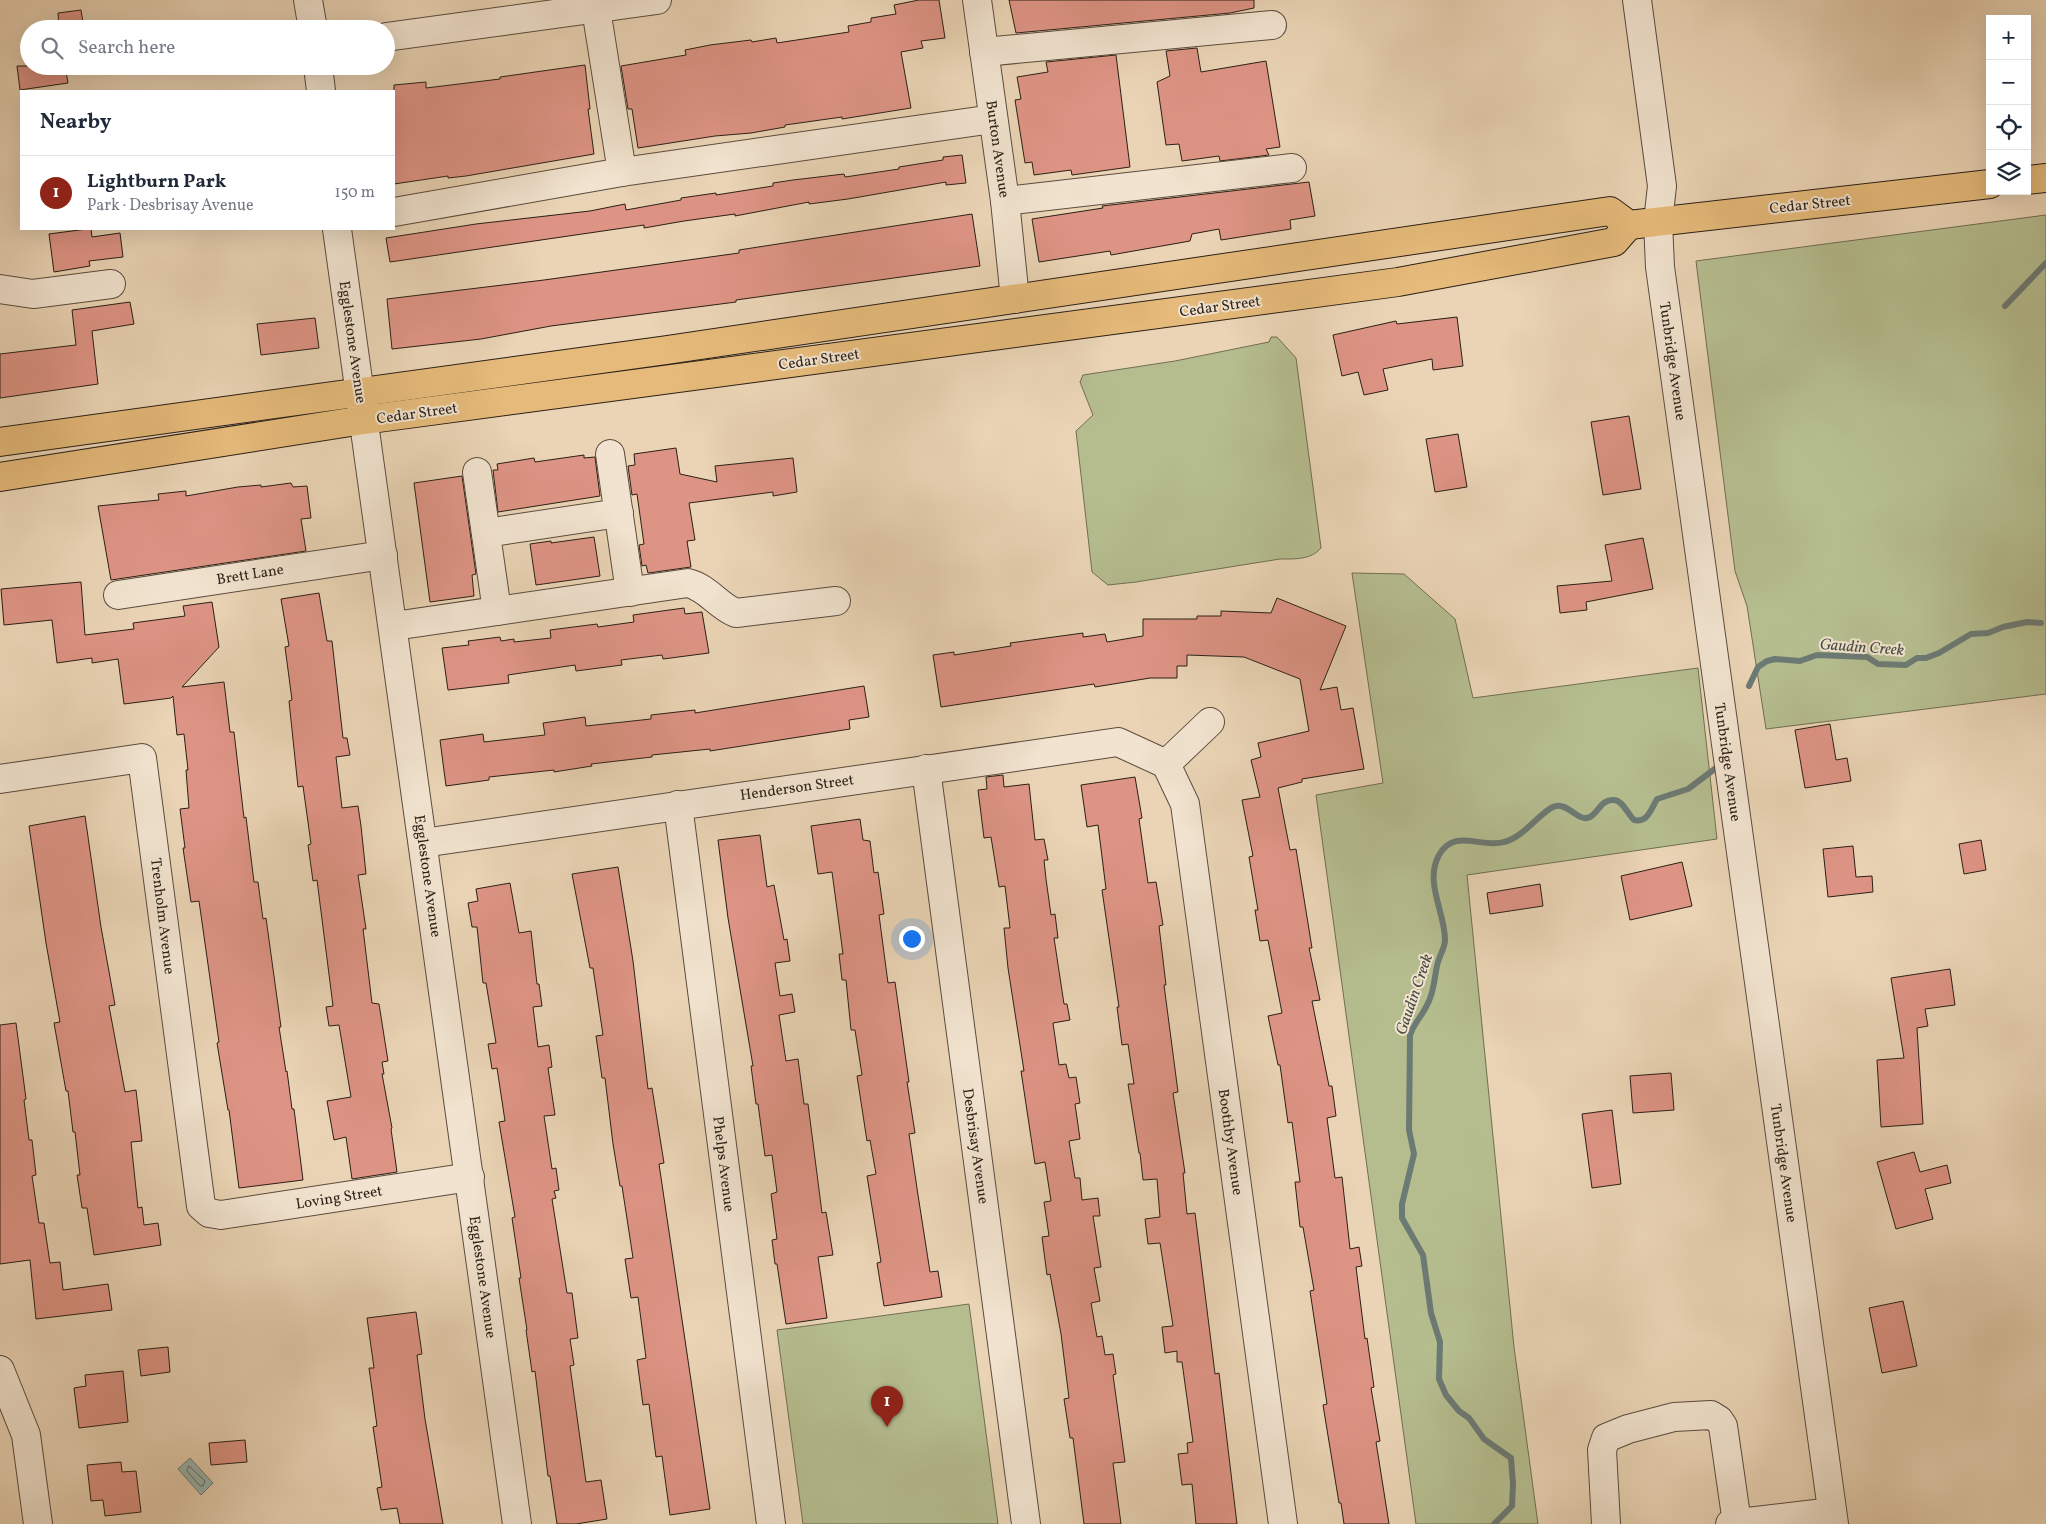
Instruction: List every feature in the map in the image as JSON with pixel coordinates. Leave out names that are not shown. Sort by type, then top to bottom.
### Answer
[{"type":"main road","points":[[2031,180],[2046,178]]},
{"type":"main road","name":"Cedar Street","points":[[0,477],[363,420],[1398,282],[1614,242],[1630,225],[1986,184]]},
{"type":"main road","name":"Cedar Street","points":[[0,442],[1015,299],[1610,211],[1630,225]]},
{"type":"street","points":[[308,0],[311,20]]},
{"type":"street","points":[[395,36],[547,7],[596,9],[657,0]]},
{"type":"street","name":"Burton Avenue","points":[[977,0],[1005,201],[1015,299]]},
{"type":"street","name":"Tunbridge Avenue","points":[[1637,0],[1662,186],[1658,222],[1660,267],[1833,1518]]},
{"type":"street","points":[[596,9],[622,172]]},
{"type":"street","points":[[984,52],[1272,25]]},
{"type":"street","points":[[319,75],[321,90]]},
{"type":"street","points":[[395,212],[622,172],[993,119]]},
{"type":"street","points":[[1005,201],[1292,168]]},
{"type":"street","name":"Egglestone Avenue","points":[[337,230],[382,555],[394,626],[517,1524]]},
{"type":"street","points":[[0,289],[33,294],[111,284]]},
{"type":"street","points":[[610,454],[630,592]]},
{"type":"street","points":[[477,472],[498,611]]},
{"type":"street","points":[[486,534],[618,513]]},
{"type":"street","name":"Brett Lane","points":[[118,595],[382,555]]},
{"type":"street","points":[[394,626],[688,584],[704,590],[727,609],[736,613],[836,601]]},
{"type":"street","points":[[1166,764],[1210,722]]},
{"type":"street","name":"Henderson Street","points":[[423,843],[926,768],[1118,742],[1166,764]]},
{"type":"street","name":"Trenholm Avenue","points":[[0,779],[142,758],[201,1206],[209,1213]]},
{"type":"street","name":"Boothby Avenue","points":[[1166,764],[1185,804],[1283,1524]]},
{"type":"street","name":"Desbrisay Avenue","points":[[926,768],[1026,1524]]},
{"type":"street","name":"Phelps Avenue","points":[[678,805],[771,1524]]},
{"type":"street","name":"Loving Street","points":[[209,1213],[221,1215],[470,1177]]},
{"type":"street","points":[[0,1370],[26,1435],[38,1524]]},
{"type":"street","points":[[1606,1524],[1602,1450],[1606,1438],[1628,1429],[1674,1417],[1711,1415],[1719,1420],[1723,1426],[1734,1524],[1833,1518]]},
{"type":"green space","points":[[2046,215],[2046,694],[1766,729],[1747,606],[1735,571],[1696,261]]},
{"type":"green space","points":[[1271,337],[1277,337],[1296,358],[1321,548],[1312,555],[1302,558],[1280,559],[1108,585],[1092,572],[1076,431],[1093,415],[1080,382],[1083,375],[1175,361],[1269,342]]},
{"type":"green space","points":[[1352,573],[1404,574],[1455,619],[1473,698],[1698,668],[1717,839],[1467,875],[1514,1347],[1538,1524],[1416,1524],[1316,795],[1383,783]]},
{"type":"green space","points":[[969,1304],[998,1524],[803,1524],[777,1330]]},
{"type":"water","points":[[190,1458],[213,1483],[201,1495],[178,1469]]},
{"type":"building","points":[[919,0],[939,0],[945,38],[921,41],[923,48],[901,52],[911,108],[842,119],[842,117],[785,125],[785,127],[751,133],[715,136],[638,148],[632,109],[628,109],[621,66],[686,55],[685,50],[710,45],[776,38],[777,43],[849,32],[848,26],[871,22],[871,18],[896,14],[894,5]]},
{"type":"building","points":[[1009,0],[1254,0],[1254,8],[1230,13],[1016,33]]},
{"type":"building","points":[[81,10],[83,20],[58,20],[58,13]]},
{"type":"building","points":[[1197,48],[1201,72],[1266,61],[1280,147],[1266,149],[1269,155],[1220,161],[1219,156],[1182,161],[1179,144],[1166,145],[1157,82],[1170,76],[1166,51]]},
{"type":"building","points":[[1116,55],[1130,167],[1072,175],[1071,170],[1034,175],[1032,162],[1025,163],[1015,100],[1021,99],[1017,77],[1048,72],[1046,62]]},
{"type":"building","points":[[585,65],[594,154],[466,176],[448,178],[448,176],[395,184],[394,85],[426,82],[426,88],[500,79],[500,77]]},
{"type":"building","points":[[17,66],[20,66],[20,75],[67,75],[68,83],[20,90]]},
{"type":"building","points":[[962,155],[966,183],[946,185],[946,182],[848,199],[809,204],[809,202],[735,216],[735,214],[644,228],[644,225],[390,262],[386,238],[476,224],[590,211],[625,204],[626,210],[681,200],[681,198],[716,193],[716,195],[773,186],[773,183],[844,174],[845,177],[899,169],[899,167],[943,160],[943,157]]},
{"type":"building","points":[[1309,182],[1315,216],[1290,220],[1291,229],[1221,240],[1219,229],[1192,234],[1190,241],[1111,255],[1110,251],[1039,262],[1032,219],[1103,208],[1102,206]]},
{"type":"building","points":[[972,214],[980,266],[736,300],[736,302],[551,326],[481,339],[392,349],[387,299],[544,280],[739,253],[739,250]]},
{"type":"building","points":[[91,230],[92,237],[120,233],[123,257],[89,261],[90,266],[54,272],[49,234]]},
{"type":"building","points":[[130,302],[134,324],[92,331],[98,384],[0,398],[0,354],[76,345],[72,310]]},
{"type":"building","points":[[1457,317],[1463,366],[1433,370],[1432,359],[1383,369],[1388,390],[1364,395],[1358,372],[1342,376],[1333,335],[1396,321],[1397,324]]},
{"type":"building","points":[[315,318],[319,348],[261,355],[257,324]]},
{"type":"building","points":[[1629,416],[1641,489],[1603,495],[1591,422]]},
{"type":"building","points":[[1458,434],[1467,487],[1435,492],[1426,439]]},
{"type":"building","points":[[676,448],[680,474],[717,482],[715,466],[793,458],[797,492],[773,496],[773,492],[689,503],[695,540],[687,541],[691,567],[648,573],[646,565],[642,566],[639,545],[644,544],[637,494],[632,495],[628,466],[635,465],[634,454]]},
{"type":"building","points":[[584,455],[584,458],[595,457],[600,496],[498,512],[493,470],[498,470],[497,464],[534,458],[535,462]]},
{"type":"building","points":[[462,476],[476,574],[472,575],[474,596],[430,602],[414,483]]},
{"type":"building","points":[[291,483],[293,487],[307,486],[311,518],[301,519],[306,551],[111,580],[98,506],[159,500],[158,494],[186,491],[186,496],[238,487],[261,485],[261,487]]},
{"type":"building","points":[[594,537],[600,576],[536,585],[530,544]]},
{"type":"building","points":[[1643,538],[1653,589],[1586,602],[1587,610],[1560,613],[1557,586],[1612,581],[1605,545]]},
{"type":"building","points":[[81,582],[85,635],[134,629],[133,623],[185,616],[183,606],[212,602],[219,647],[182,687],[224,682],[230,732],[234,732],[254,882],[258,882],[263,919],[266,918],[281,1027],[279,1027],[292,1109],[294,1109],[303,1180],[239,1188],[229,1110],[217,1043],[219,1042],[199,901],[191,902],[183,848],[185,848],[180,809],[189,808],[186,770],[188,770],[184,734],[177,735],[173,696],[171,698],[124,704],[118,659],[92,663],[92,658],[57,663],[52,620],[4,625],[1,589]]},
{"type":"building","points":[[319,593],[327,641],[332,641],[343,738],[347,738],[350,755],[336,757],[342,808],[358,806],[361,826],[366,874],[358,875],[366,929],[363,929],[372,1003],[379,1004],[388,1061],[382,1062],[384,1074],[382,1074],[392,1128],[397,1172],[352,1179],[346,1137],[334,1140],[327,1101],[351,1097],[339,1025],[329,1026],[326,1007],[333,1006],[317,880],[313,881],[308,845],[311,844],[303,786],[298,787],[289,701],[292,700],[285,647],[289,646],[281,599]]},
{"type":"building","points":[[1277,598],[1346,626],[1320,690],[1337,687],[1341,710],[1353,708],[1364,769],[1302,779],[1302,782],[1278,788],[1290,850],[1296,849],[1312,948],[1309,948],[1320,1000],[1312,1001],[1329,1086],[1332,1086],[1336,1116],[1327,1118],[1335,1178],[1342,1177],[1350,1249],[1359,1247],[1362,1266],[1356,1267],[1365,1339],[1367,1338],[1374,1387],[1371,1388],[1380,1441],[1376,1442],[1389,1524],[1344,1524],[1341,1503],[1339,1503],[1323,1405],[1327,1404],[1310,1291],[1314,1290],[1303,1227],[1300,1227],[1295,1182],[1300,1182],[1292,1122],[1288,1123],[1280,1065],[1278,1065],[1268,1016],[1282,1013],[1268,940],[1260,941],[1255,910],[1258,910],[1249,857],[1253,856],[1242,800],[1260,797],[1251,760],[1261,757],[1258,743],[1309,731],[1300,679],[1244,657],[1187,655],[1187,666],[1177,666],[1177,678],[1150,678],[1095,687],[1094,684],[941,707],[933,655],[954,652],[954,655],[1011,646],[1010,643],[1083,633],[1083,637],[1105,634],[1107,642],[1143,636],[1143,619],[1197,619],[1197,616],[1221,616],[1221,611],[1271,613]]},
{"type":"building","points":[[684,608],[685,614],[702,612],[709,653],[663,659],[662,655],[621,660],[622,665],[576,671],[575,665],[508,675],[509,683],[448,690],[442,648],[469,645],[468,641],[500,637],[501,641],[514,639],[514,642],[551,638],[550,630],[597,624],[598,627],[634,622],[633,615]]},
{"type":"building","points":[[864,686],[869,717],[849,720],[850,729],[710,751],[710,749],[652,755],[652,757],[591,764],[592,766],[554,772],[554,770],[489,777],[489,780],[446,786],[440,740],[483,734],[484,742],[545,735],[543,723],[585,717],[586,726],[651,719],[651,715],[695,710],[695,713]]},
{"type":"building","points":[[1830,724],[1836,760],[1847,758],[1851,781],[1805,788],[1795,730]]},
{"type":"building","points":[[1003,775],[1004,787],[1029,784],[1035,840],[1044,839],[1048,860],[1044,860],[1046,879],[1051,915],[1055,914],[1058,938],[1054,938],[1064,1004],[1067,1004],[1070,1020],[1053,1023],[1059,1065],[1066,1064],[1069,1078],[1076,1077],[1080,1103],[1075,1104],[1080,1139],[1069,1141],[1075,1178],[1080,1178],[1082,1200],[1098,1198],[1100,1216],[1093,1216],[1101,1267],[1094,1268],[1100,1301],[1091,1303],[1097,1337],[1102,1336],[1105,1355],[1113,1354],[1116,1374],[1113,1375],[1125,1462],[1113,1463],[1121,1524],[1084,1524],[1073,1438],[1070,1438],[1064,1399],[1069,1398],[1061,1334],[1050,1274],[1047,1275],[1042,1237],[1049,1236],[1044,1202],[1051,1201],[1045,1162],[1035,1164],[1021,1071],[1024,1071],[1008,968],[1004,928],[1010,928],[1005,886],[999,887],[991,837],[984,838],[978,790],[987,789],[986,777]]},
{"type":"building","points":[[1135,777],[1142,818],[1139,819],[1148,883],[1156,882],[1163,925],[1159,926],[1166,985],[1164,985],[1178,1092],[1173,1093],[1185,1173],[1183,1173],[1187,1214],[1195,1213],[1215,1374],[1219,1373],[1237,1524],[1196,1524],[1192,1484],[1182,1485],[1178,1454],[1188,1453],[1187,1443],[1193,1442],[1182,1362],[1177,1362],[1177,1351],[1165,1353],[1162,1327],[1173,1326],[1160,1243],[1148,1244],[1145,1219],[1160,1217],[1157,1179],[1143,1180],[1128,1084],[1134,1084],[1128,1044],[1122,1045],[1117,1007],[1119,1007],[1102,890],[1106,889],[1098,825],[1087,827],[1081,785]]},
{"type":"building","points":[[85,816],[101,927],[115,1005],[109,1006],[125,1092],[136,1090],[142,1141],[131,1142],[138,1208],[142,1207],[144,1225],[158,1223],[161,1245],[94,1255],[87,1208],[82,1208],[77,1175],[80,1175],[75,1132],[73,1132],[68,1091],[66,1091],[54,1023],[60,1022],[29,826]]},
{"type":"building","points":[[860,819],[863,840],[870,841],[874,873],[878,872],[884,914],[879,915],[888,983],[895,982],[909,1082],[907,1082],[915,1133],[909,1134],[918,1195],[930,1272],[938,1271],[942,1297],[884,1306],[877,1263],[881,1262],[867,1176],[876,1174],[870,1140],[867,1141],[857,1076],[862,1075],[855,1030],[851,1030],[846,980],[842,980],[839,954],[843,954],[832,872],[818,874],[811,826]]},
{"type":"building","points":[[760,835],[767,887],[774,885],[784,940],[787,939],[790,961],[775,963],[780,996],[792,994],[795,1012],[779,1015],[786,1061],[798,1059],[804,1104],[808,1104],[822,1213],[826,1212],[833,1255],[818,1257],[827,1318],[786,1324],[772,1240],[777,1239],[771,1194],[777,1192],[772,1155],[765,1156],[758,1104],[756,1104],[751,1066],[753,1066],[728,918],[718,840]]},
{"type":"building","points":[[1981,840],[1986,870],[1964,874],[1959,844]]},
{"type":"building","points":[[1853,846],[1856,877],[1872,876],[1873,892],[1828,897],[1823,849]]},
{"type":"building","points":[[1682,862],[1692,906],[1630,920],[1621,876]]},
{"type":"building","points":[[618,867],[633,961],[648,1089],[652,1088],[664,1163],[659,1164],[710,1509],[670,1515],[662,1456],[656,1457],[649,1404],[643,1405],[637,1360],[646,1358],[638,1297],[631,1298],[625,1259],[633,1258],[622,1186],[620,1186],[613,1144],[605,1078],[602,1078],[596,1036],[603,1035],[593,968],[590,968],[572,874]]},
{"type":"building","points":[[510,883],[519,933],[531,931],[537,984],[539,984],[542,1006],[533,1007],[538,1047],[549,1045],[552,1067],[548,1068],[555,1115],[544,1116],[552,1169],[556,1168],[559,1190],[554,1191],[556,1198],[552,1199],[567,1293],[572,1293],[578,1338],[570,1339],[574,1365],[570,1366],[586,1482],[601,1480],[607,1519],[576,1524],[557,1524],[550,1476],[548,1476],[535,1371],[532,1372],[519,1278],[521,1278],[512,1218],[515,1217],[499,1122],[505,1121],[497,1068],[492,1069],[488,1044],[496,1043],[486,983],[483,983],[477,927],[472,927],[468,903],[478,901],[476,889]]},
{"type":"building","points":[[1540,884],[1543,906],[1490,914],[1487,893]]},
{"type":"building","points":[[1950,969],[1955,1005],[1925,1009],[1928,1026],[1917,1028],[1923,1124],[1881,1127],[1877,1060],[1904,1058],[1891,978]]},
{"type":"building","points":[[16,1023],[26,1099],[24,1100],[29,1140],[32,1140],[36,1175],[32,1176],[39,1223],[44,1223],[50,1263],[60,1262],[63,1290],[108,1284],[112,1310],[36,1319],[30,1260],[0,1264],[0,1025]]},
{"type":"building","points":[[1671,1073],[1674,1110],[1633,1113],[1630,1076]]},
{"type":"building","points":[[1612,1110],[1621,1184],[1592,1188],[1582,1114]]},
{"type":"building","points":[[1914,1152],[1920,1172],[1947,1165],[1951,1183],[1925,1189],[1933,1219],[1896,1229],[1877,1162]]},
{"type":"building","points":[[1903,1301],[1917,1366],[1882,1373],[1869,1308]]},
{"type":"building","points":[[416,1312],[422,1354],[417,1355],[425,1419],[443,1524],[400,1524],[397,1508],[381,1510],[377,1488],[382,1487],[373,1427],[377,1426],[369,1368],[374,1368],[367,1318]]},
{"type":"building","points":[[168,1347],[170,1372],[141,1376],[138,1350]]},
{"type":"building","points":[[123,1371],[128,1422],[79,1428],[74,1388],[86,1386],[85,1375]]},
{"type":"building","points":[[245,1440],[247,1462],[211,1465],[209,1443]]},
{"type":"building","points":[[121,1462],[122,1472],[136,1471],[141,1512],[105,1516],[103,1500],[91,1501],[87,1465]]},
{"type":"waterway","points":[[2005,306],[2046,263]]},
{"type":"waterway","name":"Gaudin Creek","points":[[1749,686],[1758,667],[1767,661],[1775,659],[1800,661],[1817,655],[1867,657],[1878,664],[1906,665],[1917,658],[1926,658],[1939,653],[1971,634],[1988,633],[2003,627],[2027,622],[2041,623]]},
{"type":"waterway","name":"Gaudin Creek","points":[[1494,1524],[1512,1506],[1511,1458],[1484,1439],[1469,1418],[1459,1411],[1446,1395],[1439,1379],[1440,1342],[1431,1313],[1423,1255],[1402,1218],[1402,1204],[1414,1154],[1409,1130],[1410,1035],[1430,1000],[1438,962],[1445,943],[1444,929],[1434,886],[1435,865],[1445,847],[1453,842],[1461,840],[1486,843],[1504,842],[1519,835],[1545,812],[1556,806],[1565,807],[1586,818],[1593,815],[1606,802],[1614,800],[1622,805],[1634,820],[1643,819],[1657,799],[1688,789],[1716,768]]},
{"type":"place","name":"Lightburn Park","points":[[887,1427]]}]
